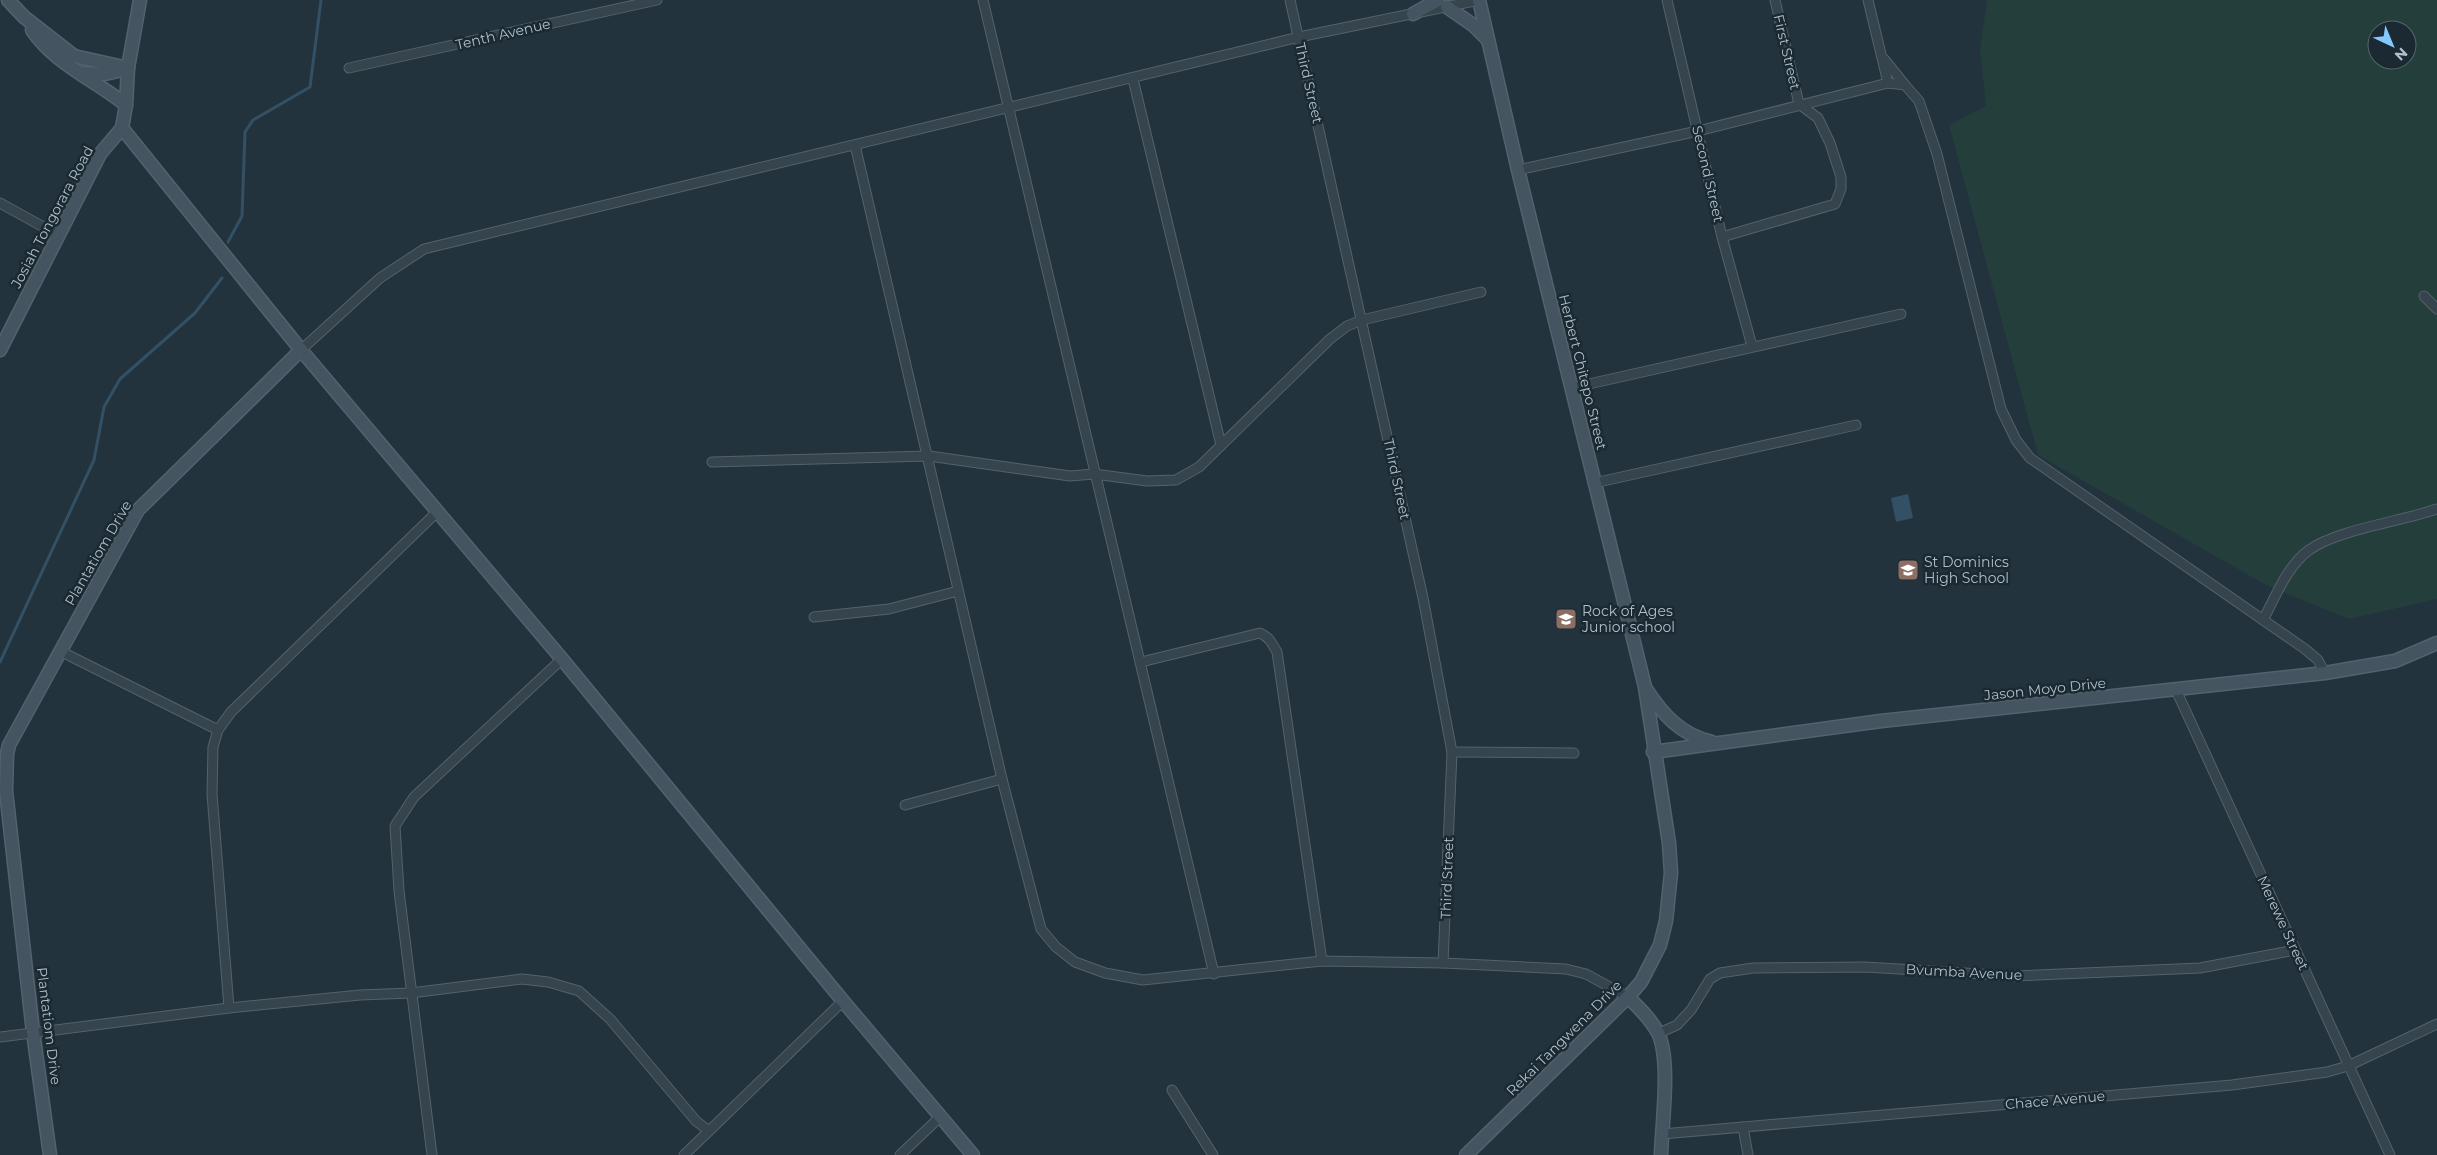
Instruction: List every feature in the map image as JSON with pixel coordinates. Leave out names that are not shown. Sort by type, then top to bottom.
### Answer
[{"type":"street","points":[[8,0],[24,17],[74,56],[128,68]]},
{"type":"street","points":[[140,0],[128,68],[126,105],[122,128],[301,350],[562,660],[843,1001],[973,1155]]},
{"type":"street","name":"Tenth Avenue","points":[[348,68],[657,0]]},
{"type":"street","points":[[983,0],[1214,974]]},
{"type":"street","name":"Third Street","points":[[1290,0],[1423,598],[1452,752],[1444,963]]},
{"type":"street","points":[[301,350],[380,278],[424,249],[1133,79],[1298,37],[1413,14],[1443,3],[1479,0]]},
{"type":"street","name":"Herbert Chitepo Street","points":[[1479,0],[1518,170],[1645,687],[1654,752]]},
{"type":"street","name":"Second Street","points":[[1668,0],[1722,237],[1752,346]]},
{"type":"street","name":"First Street","points":[[1775,0],[1799,104]]},
{"type":"street","points":[[1868,0],[1888,83]]},
{"type":"street","points":[[1443,3],[1473,25],[1488,40]]},
{"type":"street","points":[[24,17],[39,40],[63,62],[103,86],[126,105]]},
{"type":"street","points":[[1882,57],[1919,101],[1937,154],[2001,409],[2016,440],[2030,458],[2264,620],[2318,660],[2325,673]]},
{"type":"street","points":[[78,72],[105,74],[128,68]]},
{"type":"street","points":[[1133,79],[1221,446]]},
{"type":"street","points":[[1518,170],[1698,130],[1888,83],[1905,84]]},
{"type":"street","points":[[1722,237],[1835,204],[1841,189],[1841,177],[1830,143],[1818,118],[1799,104]]},
{"type":"street","name":"Josiah Tongorara Road","points":[[0,350],[100,154],[122,128]]},
{"type":"street","points":[[855,145],[929,456],[1002,779],[1041,929],[1056,947],[1075,962],[1105,973],[1143,980],[1214,974],[1322,961],[1444,963],[1566,969],[1586,974],[1628,997],[1649,1019],[1659,1034],[1665,1056],[1661,1155]]},
{"type":"street","points":[[0,203],[58,235]]},
{"type":"street","points":[[712,462],[929,456],[1070,476],[1094,474],[1146,481],[1176,480],[1199,467],[1330,339],[1347,326],[1362,320],[1482,292]]},
{"type":"street","points":[[2424,296],[2437,309]]},
{"type":"street","points":[[1571,388],[1901,314]]},
{"type":"street","name":"Plantatiom Drive","points":[[50,1155],[33,1032],[6,791],[9,745],[138,510],[301,350]]},
{"type":"street","points":[[1594,483],[1856,425]]},
{"type":"street","points":[[2264,620],[2292,567],[2310,550],[2332,538],[2437,509]]},
{"type":"street","points":[[229,1008],[212,794],[213,747],[218,730],[231,712],[437,512]]},
{"type":"street","points":[[814,617],[889,609],[958,591]]},
{"type":"street","points":[[1141,662],[1260,633],[1267,636],[1272,642],[1277,652],[1322,961]]},
{"type":"street","name":"Jason Moyo Drive","points":[[1654,752],[1881,721],[2325,673],[2396,661],[2437,643]]},
{"type":"street","points":[[60,651],[218,730]]},
{"type":"street","points":[[432,1155],[399,891],[396,826],[414,797],[562,660]]},
{"type":"street","points":[[1645,687],[1662,713],[1690,735],[1715,742],[1733,742]]},
{"type":"street","name":"Merewe Street","points":[[2176,690],[2390,1155]]},
{"type":"street","points":[[1452,752],[1574,753]]},
{"type":"street","name":"Rekai Tangwena Drive","points":[[1466,1155],[1628,997],[1641,982],[1660,945],[1666,921],[1671,873],[1669,843],[1654,752]]},
{"type":"street","points":[[905,805],[1002,779]]},
{"type":"street","name":"Bvumba Avenue","points":[[1659,1034],[1677,1025],[1691,1010],[1710,979],[1720,973],[1753,968],[1865,967],[2014,976],[2200,968],[2295,950]]},
{"type":"street","points":[[0,1036],[229,1008],[411,992],[522,979],[548,982],[578,991],[610,1019],[696,1121],[709,1131]]},
{"type":"street","points":[[684,1155],[843,1001]]},
{"type":"street","name":"Chace Avenue","points":[[1662,1134],[2232,1085],[2328,1072],[2348,1066],[2437,1024]]},
{"type":"street","points":[[1172,1090],[1213,1155]]},
{"type":"street","points":[[900,1155],[941,1116]]},
{"type":"street","points":[[1743,1127],[1748,1155]]},
{"type":"green space","points":[[1987,0],[2437,0],[2437,599],[2349,619],[2266,585],[2038,455],[1949,125],[1986,106],[1980,50]]},
{"type":"water","points":[[1908,494],[1913,518],[1896,522],[1891,498]]},
{"type":"waterway","points":[[228,242],[242,216],[245,132],[253,120],[310,87],[321,0]]},
{"type":"waterway","points":[[0,662],[94,460],[104,407],[120,379],[195,313],[222,278]]},
{"type":"place","name":"St Dominics High School","points":[[1908,570]]},
{"type":"place","name":"Rock of Ages Junior school","points":[[1566,619]]}]
